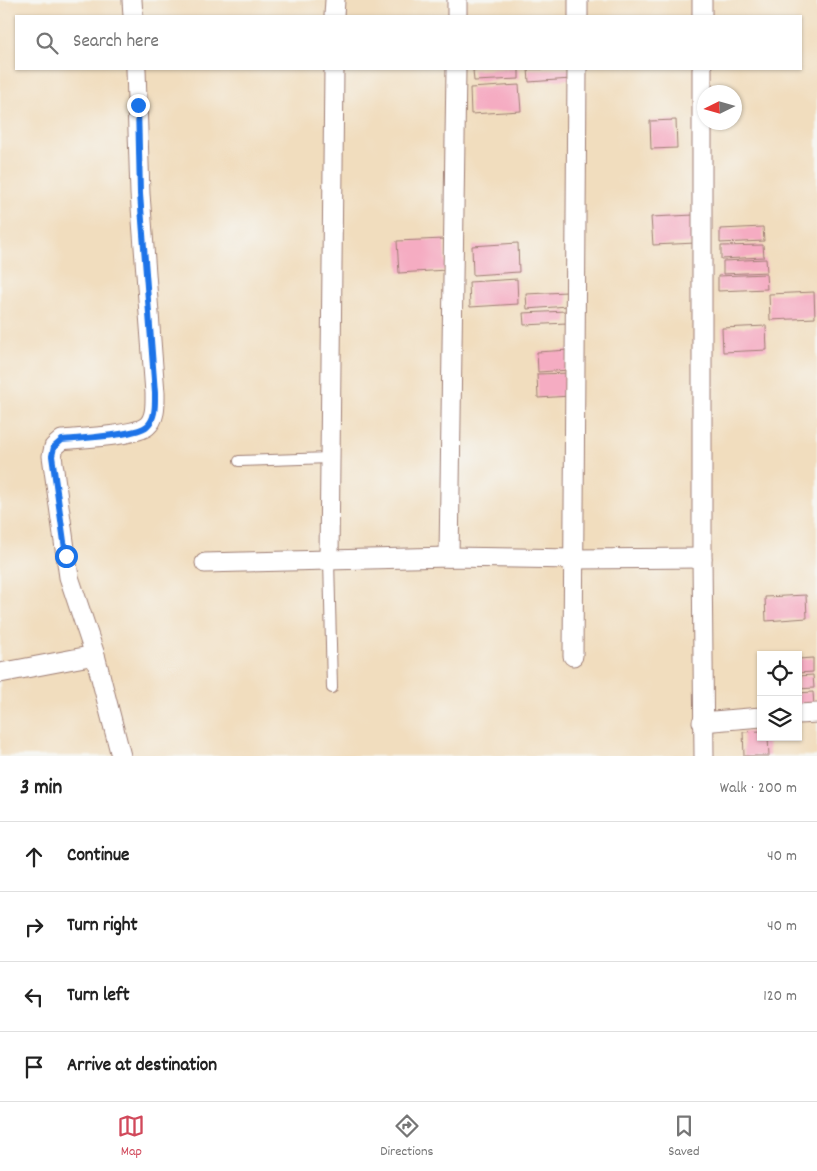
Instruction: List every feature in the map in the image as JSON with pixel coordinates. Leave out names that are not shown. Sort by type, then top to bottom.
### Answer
[{"type":"street","points":[[132,0],[134,15]]},
{"type":"street","points":[[334,0],[334,15]]},
{"type":"street","points":[[457,0],[457,15]]},
{"type":"street","points":[[578,0],[578,15]]},
{"type":"street","points":[[702,0],[702,15]]},
{"type":"street","points":[[121,756],[95,655],[69,577],[52,456],[54,447],[62,440],[136,432],[147,426],[154,415],[155,393],[140,194],[136,70]]},
{"type":"street","points":[[329,558],[334,70]]},
{"type":"street","points":[[449,557],[456,70]]},
{"type":"street","points":[[573,656],[577,70]]},
{"type":"street","points":[[702,70],[702,722],[704,756]]},
{"type":"street","points":[[206,563],[329,558],[702,558]]},
{"type":"street","points":[[0,673],[95,655]]},
{"type":"street","points":[[802,714],[817,713]]},
{"type":"street","points":[[702,722],[757,717]]},
{"type":"lane","points":[[239,461],[330,458]]},
{"type":"lane","points":[[329,558],[332,688]]},
{"type":"building","points":[[473,70],[519,70],[519,79],[474,81]]},
{"type":"building","points":[[528,70],[571,70],[571,79],[529,82]]},
{"type":"building","points":[[519,85],[521,111],[471,114],[470,88]]},
{"type":"building","points":[[676,120],[677,148],[651,149],[650,121]]},
{"type":"building","points":[[694,215],[696,243],[653,245],[651,217]]},
{"type":"building","points":[[763,227],[764,241],[720,243],[720,229]]},
{"type":"building","points":[[444,239],[446,270],[399,273],[397,241]]},
{"type":"building","points":[[518,243],[519,272],[473,275],[472,246]]},
{"type":"building","points":[[763,245],[764,257],[721,259],[721,246]]},
{"type":"building","points":[[766,259],[767,272],[723,274],[723,261]]},
{"type":"building","points":[[766,274],[767,289],[718,291],[718,276]]},
{"type":"building","points":[[517,279],[518,304],[470,307],[469,282]]},
{"type":"building","points":[[567,292],[568,306],[527,309],[526,294]]},
{"type":"building","points":[[814,292],[815,318],[770,320],[769,294]]},
{"type":"building","points":[[566,311],[567,323],[524,325],[523,313]]},
{"type":"building","points":[[766,326],[767,350],[723,352],[722,328]]},
{"type":"building","points":[[569,350],[570,370],[538,372],[537,352]]},
{"type":"building","points":[[569,373],[570,396],[538,398],[537,374]]},
{"type":"building","points":[[806,595],[807,618],[766,621],[765,597]]},
{"type":"building","points":[[813,658],[813,672],[802,673],[802,659]]},
{"type":"building","points":[[813,675],[814,688],[802,689],[802,676]]},
{"type":"building","points":[[813,692],[814,706],[802,707],[802,693]]},
{"type":"building","points":[[757,731],[757,741],[768,741],[769,756],[744,756],[743,732]]},
{"type":"route","points":[[66,556],[52,456],[54,447],[62,440],[136,432],[147,426],[154,415],[155,393],[140,194],[138,105]]}]
